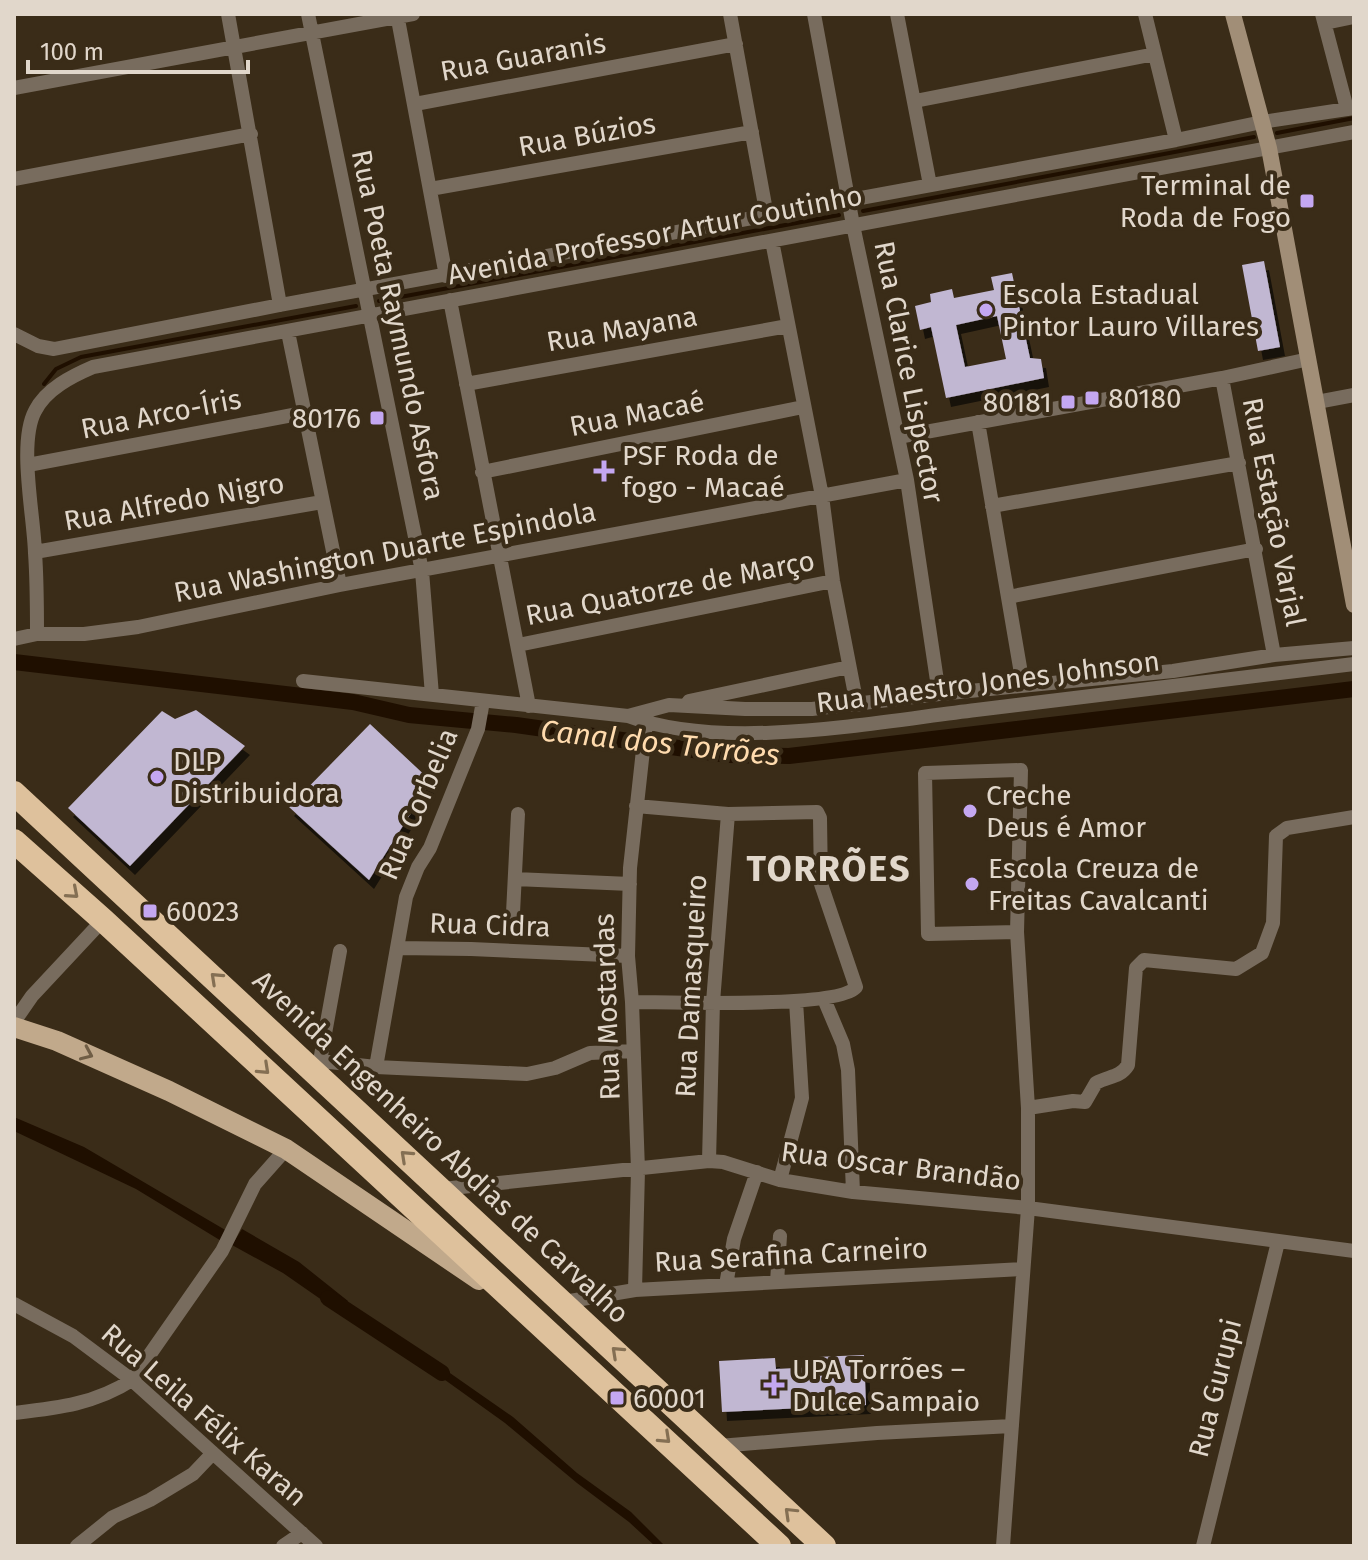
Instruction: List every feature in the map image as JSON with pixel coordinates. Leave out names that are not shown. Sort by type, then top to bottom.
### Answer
[{"type":"highway","name":"Avenida Engenheiro Abdias de Carvalho","points":[[14,793],[317,1066],[442,1189],[824,1546]]},
{"type":"highway","points":[[14,841],[779,1546]]},
{"type":"main road","points":[[14,1025],[169,1091],[286,1149],[524,1311]]},
{"type":"street","points":[[228,14],[280,305]]},
{"type":"street","name":"Rua Poeta Raymundo Asfora","points":[[308,14],[422,571],[432,695]]},
{"type":"street","points":[[730,14],[767,216]]},
{"type":"street","name":"Rua Clarice Lispector","points":[[814,14],[853,225],[907,480],[939,694]]},
{"type":"street","points":[[897,14],[930,185]]},
{"type":"street","points":[[1145,14],[1176,140]]},
{"type":"street","points":[[1233,14],[1269,148],[1354,605]]},
{"type":"street","points":[[14,88],[402,15],[446,276]]},
{"type":"street","points":[[1350,109],[1323,18],[1354,17]]},
{"type":"street","name":"Rua Guaranis","points":[[415,104],[736,44]]},
{"type":"street","points":[[915,101],[1155,54]]},
{"type":"street","name":"Avenida Professor Artur Coutinho","points":[[14,334],[38,346],[54,349],[1262,122],[1350,109]]},
{"type":"street","name":"Rua Búzios","points":[[430,189],[752,132]]},
{"type":"street","points":[[14,179],[251,134]]},
{"type":"street","name":"Avenida Professor Artur Coutinho","points":[[37,634],[28,465],[29,427],[35,410],[53,390],[78,374],[110,363],[1353,135]]},
{"type":"street","points":[[772,241],[822,496],[833,581],[857,705]]},
{"type":"street","points":[[450,300],[529,706]]},
{"type":"street","name":"Rua Mayana","points":[[466,384],[788,326]]},
{"type":"street","points":[[288,332],[340,585]]},
{"type":"street","points":[[898,437],[1222,378],[1309,359]]},
{"type":"street","name":"Rua Estação Varjal","points":[[1222,378],[1274,655]]},
{"type":"street","points":[[1317,402],[1354,395]]},
{"type":"street","name":"Rua Macaé","points":[[482,472],[803,407]]},
{"type":"street","name":"Rua Arco-Íris","points":[[28,465],[303,413]]},
{"type":"street","points":[[978,422],[1023,685]]},
{"type":"street","points":[[992,506],[1239,463]]},
{"type":"street","name":"Rua Washington Duarte Espindola","points":[[14,639],[37,634],[84,634],[138,627],[340,585],[907,480]]},
{"type":"street","name":"Rua Alfredo Nigro","points":[[35,552],[322,502]]},
{"type":"street","points":[[1008,597],[1256,549]]},
{"type":"street","name":"Rua Quatorze de Março","points":[[518,645],[833,581]]},
{"type":"street","name":"Rua Maestro Jones Johnson","points":[[303,681],[628,716],[669,705],[812,709],[857,705],[1354,648]]},
{"type":"street","name":"Rua Maestro Jones Johnson","points":[[628,716],[645,729],[793,730],[892,722],[1354,664]]},
{"type":"street","points":[[669,705],[849,667]]},
{"type":"street","name":"Rua Corbelia","points":[[376,1067],[406,897],[430,848],[478,729],[483,701]]},
{"type":"street","name":"Rua Mostardas","points":[[635,1290],[638,1170],[628,956],[630,884],[645,729]]},
{"type":"street","points":[[1003,1546],[1028,1208],[1028,1108],[1017,932],[1021,770],[925,773],[928,934],[1017,932]]},
{"type":"street","points":[[632,1002],[796,1001],[824,999],[854,991],[856,987],[821,884],[817,815],[728,814],[636,806]]},
{"type":"street","points":[[513,913],[518,814]]},
{"type":"street","name":"Rua Damasqueiro","points":[[709,1161],[713,1002],[728,814]]},
{"type":"street","points":[[1028,1108],[1085,1102],[1098,1081],[1120,1075],[1125,1069],[1128,1065],[1136,968],[1144,960],[1236,969],[1262,953],[1273,923],[1276,836],[1287,828],[1354,817]]},
{"type":"street","points":[[515,879],[630,884]]},
{"type":"street","points":[[14,1025],[32,996],[103,920]]},
{"type":"street","name":"Rua Cidra","points":[[398,948],[628,956]]},
{"type":"street","points":[[340,951],[317,1066],[527,1074],[555,1068],[590,1053],[633,1051]]},
{"type":"street","points":[[824,999],[843,1044],[848,1070],[853,1192]]},
{"type":"street","points":[[780,1180],[802,1098],[796,1001]]},
{"type":"street","points":[[14,1413],[91,1401],[116,1391],[132,1380],[222,1251],[255,1184],[286,1149]]},
{"type":"street","name":"Rua Oscar Brandão","points":[[442,1189],[709,1161],[723,1162],[780,1180],[853,1192],[1028,1208],[1354,1251]]},
{"type":"street","points":[[726,1285],[734,1239],[757,1172]]},
{"type":"street","points":[[777,1282],[780,1236]]},
{"type":"street","name":"Rua Gurupi","points":[[1203,1546],[1278,1242]]},
{"type":"street","name":"Rua Serafina Carneiro","points":[[564,1302],[635,1290],[1022,1269]]},
{"type":"street","name":"Rua Leila Félix Karan","points":[[14,1304],[73,1336],[132,1380],[316,1546]]},
{"type":"street","points":[[719,1446],[1012,1426]]},
{"type":"street","points":[[77,1546],[113,1517],[150,1500],[193,1474],[212,1454]]},
{"type":"street","points":[[283,1546],[302,1533]]},
{"type":"shaded area","points":[[14,1117],[84,1147],[227,1231],[223,1242],[136,1189],[14,1131]]},
{"type":"shaded area","points":[[242,1229],[299,1262],[348,1301],[342,1314],[283,1273],[232,1245]]},
{"type":"shaded area","points":[[427,1357],[513,1417],[577,1473],[631,1512],[665,1546],[655,1546],[505,1423],[427,1367]]},
{"type":"building","points":[[1264,261],[1280,347],[1258,351],[1242,265]]},
{"type":"building","points":[[1012,273],[1030,358],[1041,359],[1044,378],[946,398],[931,327],[920,330],[915,306],[931,302],[930,294],[952,289],[954,298],[994,290],[991,277]],"holes":[[[997,316],[1006,359],[965,367],[956,325]]]},
{"type":"building","name":"DLP Distribuidora","points":[[196,710],[245,746],[130,866],[68,808],[162,711],[175,719]]},
{"type":"building","points":[[370,724],[431,781],[369,880],[289,807]]},
{"type":"building","name":"UPA Torrões – Dulce Sampaio","points":[[864,1355],[866,1405],[722,1412],[719,1361],[775,1358],[776,1369],[814,1367],[816,1357]]},
{"type":"waterway","points":[[1277,133],[1354,118]]},
{"type":"waterway","points":[[863,211],[1254,137]]},
{"type":"waterway","points":[[379,301],[839,215]]},
{"type":"waterway","points":[[44,384],[56,369],[81,357],[356,306]]},
{"type":"waterway","name":"Canal dos Torrões","points":[[14,662],[353,702],[409,715],[516,725],[728,755],[789,756],[1354,689]]},
{"type":"waterway","points":[[328,1298],[442,1373]]},
{"type":"place","name":"Terminal de Roda de Fogo","points":[[1307,201]]},
{"type":"place","name":"Escola Estadual Pintor Lauro Villares","points":[[986,310]]},
{"type":"place","name":"80180","points":[[1092,398]]},
{"type":"place","name":"80181","points":[[1068,402]]},
{"type":"place","name":"80176","points":[[377,418]]},
{"type":"place","name":"PSF Roda de fogo - Macaé","points":[[604,471]]},
{"type":"place","name":"DLP Distribuidora","points":[[157,777]]},
{"type":"place","name":"Creche Deus é Amor","points":[[970,811]]},
{"type":"place","name":"Escola Creuza de Freitas Cavalcanti","points":[[972,884]]},
{"type":"place","name":"60023","points":[[150,911]]},
{"type":"place","name":"UPA Torrões – Dulce Sampaio","points":[[774,1385]]},
{"type":"place","name":"60001","points":[[617,1398]]},
{"type":"district","name":"TORRÕES","points":[[829,869]]}]
